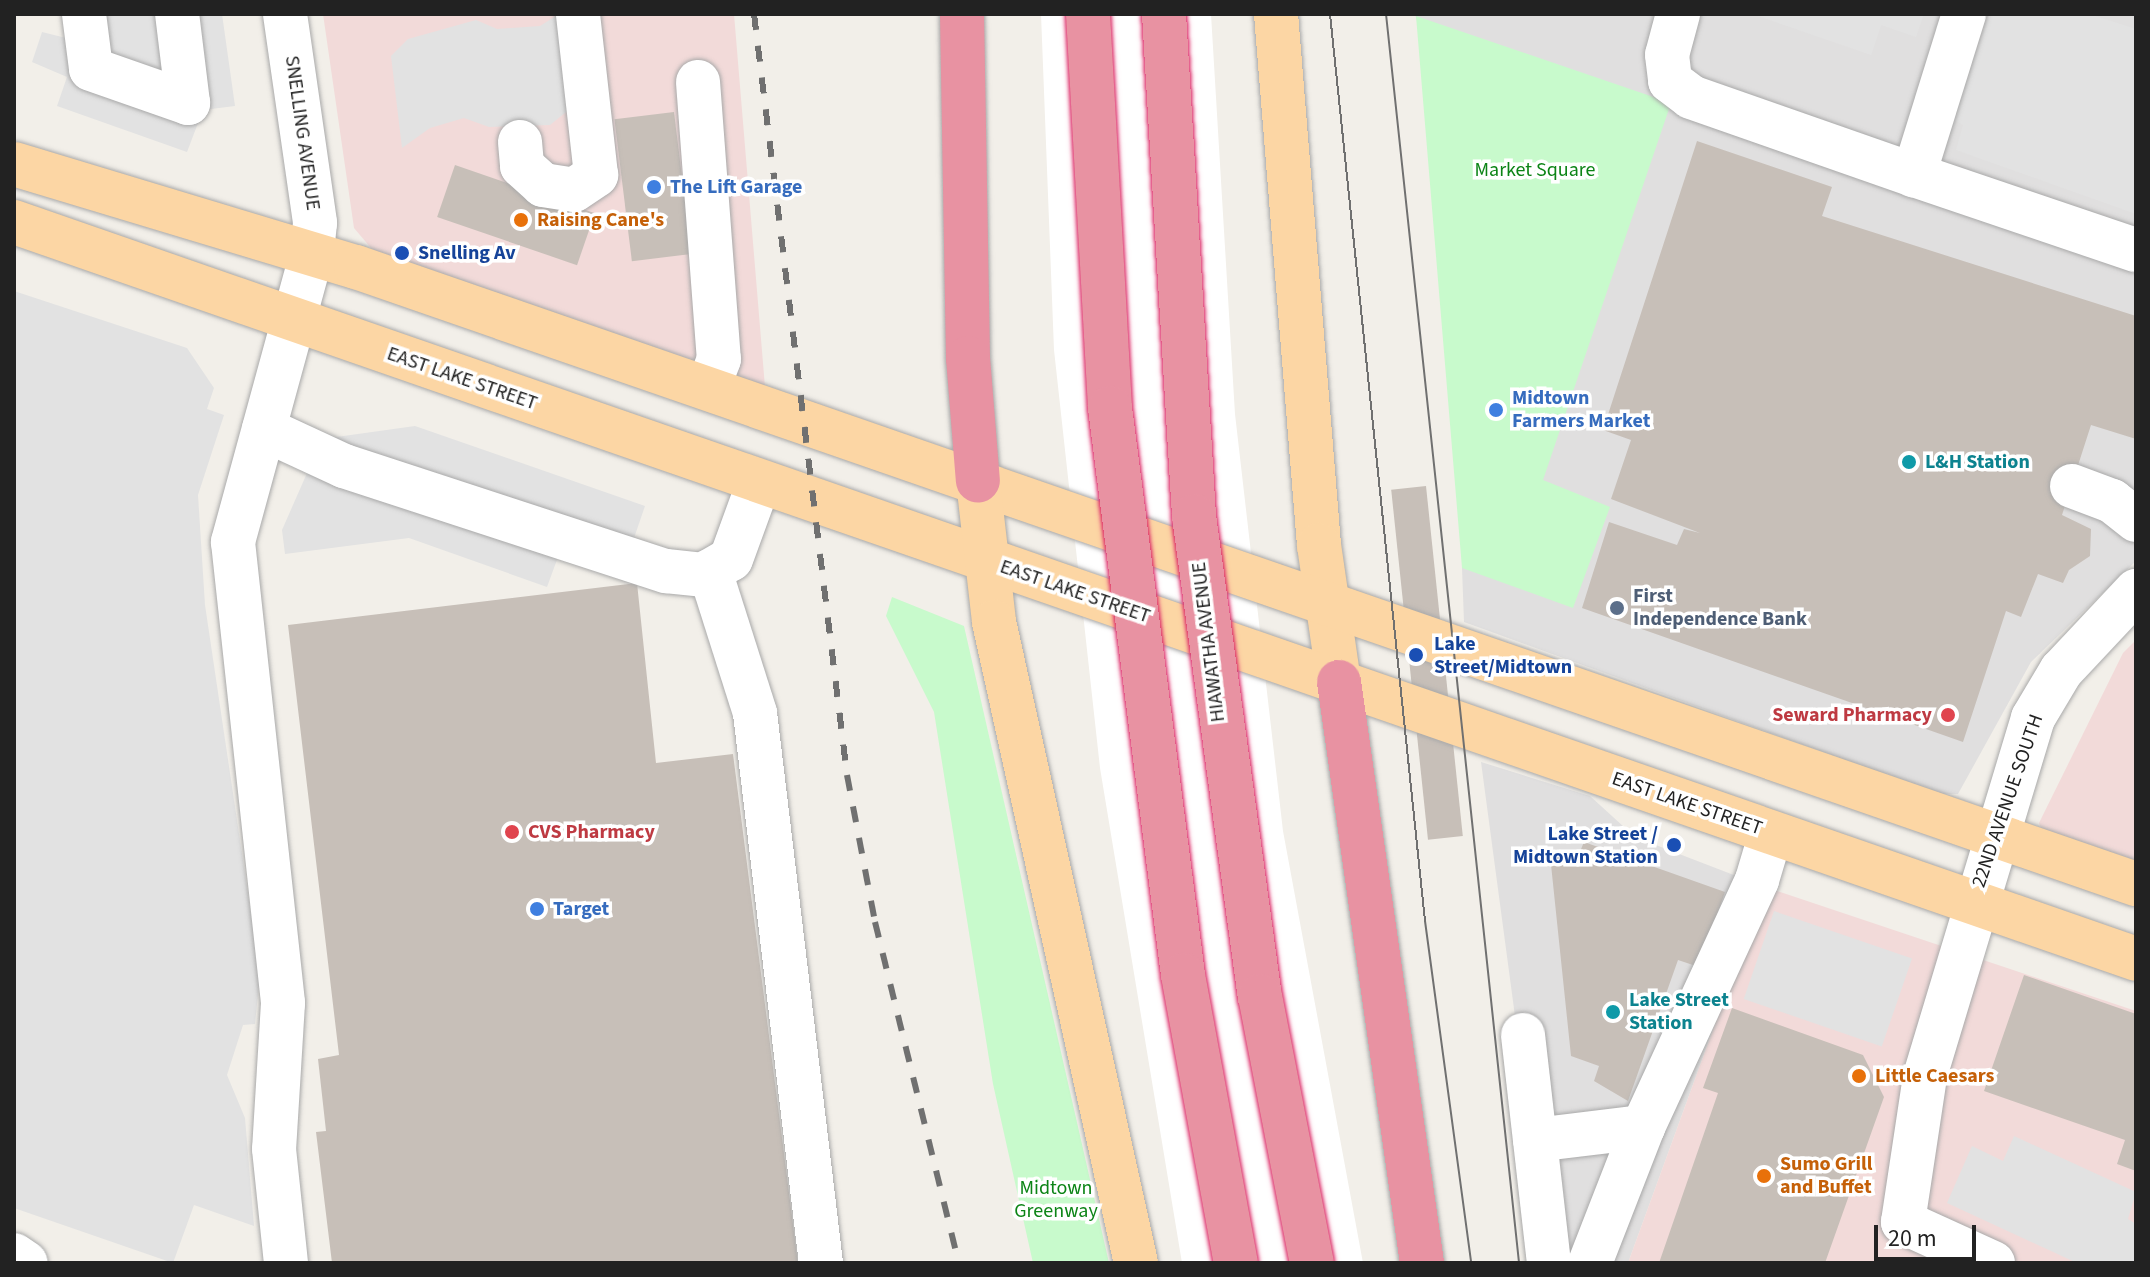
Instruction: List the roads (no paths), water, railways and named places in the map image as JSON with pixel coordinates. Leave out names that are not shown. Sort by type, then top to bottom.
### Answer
[{"type":"highway","points":[[962,14],[968,358],[978,481]]},
{"type":"highway","points":[[1088,14],[1110,408],[1183,975],[1236,1263]]},
{"type":"highway","name":"HIAWATHA AVENUE","points":[[1164,14],[1194,516],[1255,967],[1312,1263]]},
{"type":"highway","points":[[1339,682],[1422,1263]]},
{"type":"main road","points":[[1276,14],[1326,605],[1339,682]]},
{"type":"main road","points":[[14,164],[312,253],[2136,884]]},
{"type":"main road","name":"EAST LAKE STREET","points":[[14,222],[2136,959]]},
{"type":"main road","points":[[978,481],[983,560],[1136,1263]]},
{"type":"street","points":[[84,14],[91,69],[188,103],[177,14]]},
{"type":"street","name":"SNELLING AVENUE","points":[[285,14],[315,223],[312,253],[233,542],[283,1003],[274,1149],[286,1263]]},
{"type":"street","points":[[520,142],[522,166],[543,185],[574,190],[596,175],[578,14]]},
{"type":"street","points":[[1678,14],[1667,55],[1670,81],[1691,97],[2136,250]]},
{"type":"street","points":[[1914,175],[1964,14]]},
{"type":"street","points":[[698,82],[719,359],[708,388]]},
{"type":"street","points":[[264,429],[344,466],[666,571],[710,571],[731,559],[759,482]]},
{"type":"street","points":[[2072,486],[2112,501],[2136,520]]},
{"type":"street","points":[[710,571],[755,713],[821,1263]]},
{"type":"street","name":"22ND AVENUE SOUTH","points":[[1993,1263],[1903,1222],[1925,1076],[1973,902],[2033,718],[2054,682],[2098,626],[2136,591]]},
{"type":"street","points":[[1590,1263],[1643,1127],[1757,880],[1771,833]]},
{"type":"street","points":[[1523,1035],[1549,1263]]},
{"type":"street","points":[[1535,1140],[1643,1127]]},
{"type":"street","points":[[14,1255],[26,1263]]},
{"type":"tram line","points":[[1330,14],[1425,921],[1471,1263]]},
{"type":"tram line","points":[[1386,14],[1519,1263]]},
{"type":"railway","points":[[754,14],[847,775],[875,922],[959,1263]]},
{"type":"place","name":"The Lift Garage","points":[[654,187]]},
{"type":"place","name":"Raising Cane's","points":[[521,220]]},
{"type":"place","name":"Snelling Av","points":[[402,253]]},
{"type":"place","name":"Midtown Farmers Market","points":[[1496,410]]},
{"type":"place","name":"L&H Station","points":[[1909,462]]},
{"type":"place","name":"First Independence Bank","points":[[1617,608]]},
{"type":"place","name":"Lake Street/Midtown","points":[[1416,655]]},
{"type":"place","name":"Seward Pharmacy","points":[[1948,715]]},
{"type":"place","name":"CVS Pharmacy","points":[[512,832]]},
{"type":"place","name":"Lake Street / Midtown Station","points":[[1674,845]]},
{"type":"place","name":"Target","points":[[537,909]]},
{"type":"place","name":"Lake Street Station","points":[[1613,1012]]},
{"type":"place","name":"Little Caesars","points":[[1859,1076]]},
{"type":"place","name":"Sumo Grill and Buffet","points":[[1764,1176]]},
{"type":"park label","name":"Market Square","points":[[1535,170]]},
{"type":"park label","name":"Midtown Greenway","points":[[1056,1200]]}]
